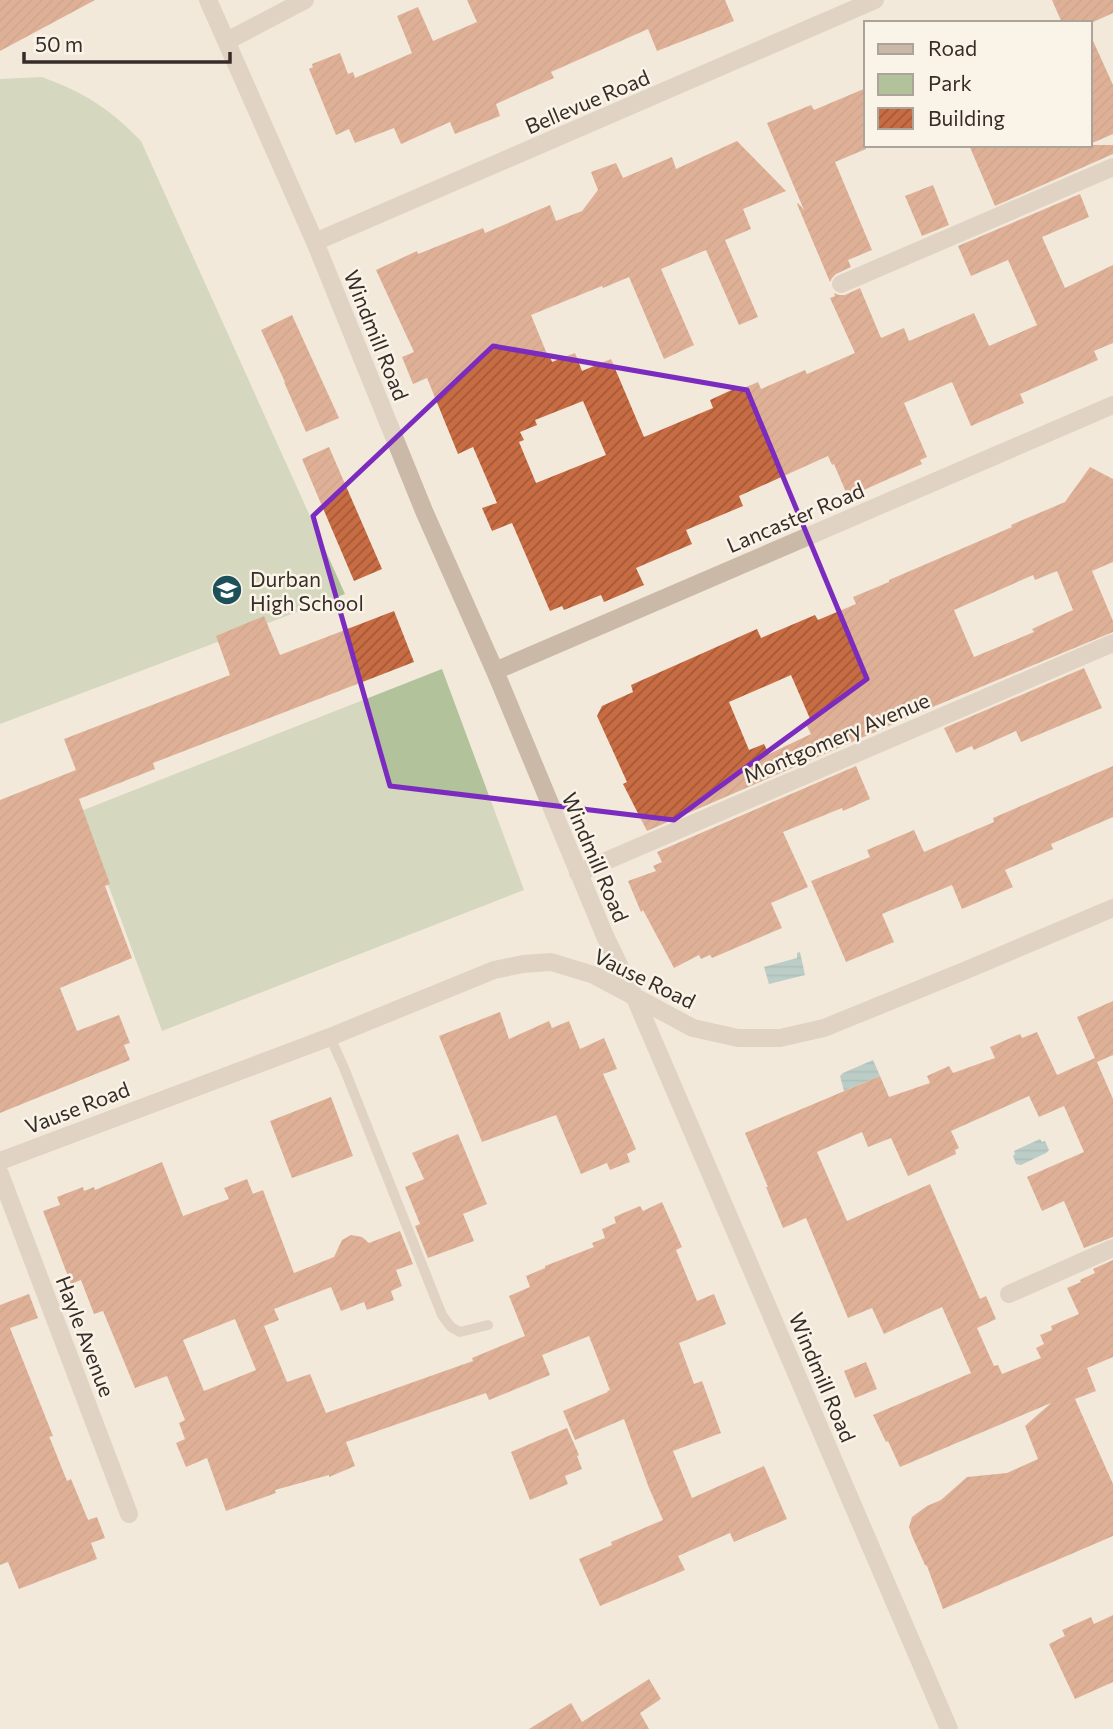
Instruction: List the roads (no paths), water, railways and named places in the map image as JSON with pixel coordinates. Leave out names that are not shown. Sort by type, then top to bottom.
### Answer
[{"type":"street","name":"Windmill Road","points":[[208,0],[315,242],[444,557],[495,671],[578,873],[635,998],[949,1729]]},
{"type":"street","points":[[227,41],[305,0]]},
{"type":"street","name":"Bellevue Road","points":[[315,242],[848,6],[875,0]]},
{"type":"street","points":[[841,284],[1113,167]]},
{"type":"street","name":"Lancaster Road","points":[[495,671],[1113,405]]},
{"type":"street","name":"Montgomery Avenue","points":[[578,873],[1113,643]]},
{"type":"street","name":"Vause Road","points":[[0,1161],[330,1037],[494,970],[551,962],[594,975],[693,1028],[738,1038],[780,1038],[824,1028],[1112,911]]},
{"type":"street","name":"Hayle Avenue","points":[[0,1174],[129,1514]]},
{"type":"street","points":[[1009,1294],[1113,1248]]},
{"type":"lane","points":[[330,1037],[442,1315],[451,1327],[460,1332],[488,1325]]},
{"type":"water","points":[[800,952],[805,975],[769,984],[764,967],[797,958],[797,953]]},
{"type":"water","points":[[873,1060],[880,1076],[844,1091],[840,1076]]},
{"type":"water","points":[[1040,1139],[1045,1141],[1049,1150],[1021,1165],[1016,1164],[1014,1151]]},
{"type":"place","name":"Durban High School","points":[[227,590]]}]
